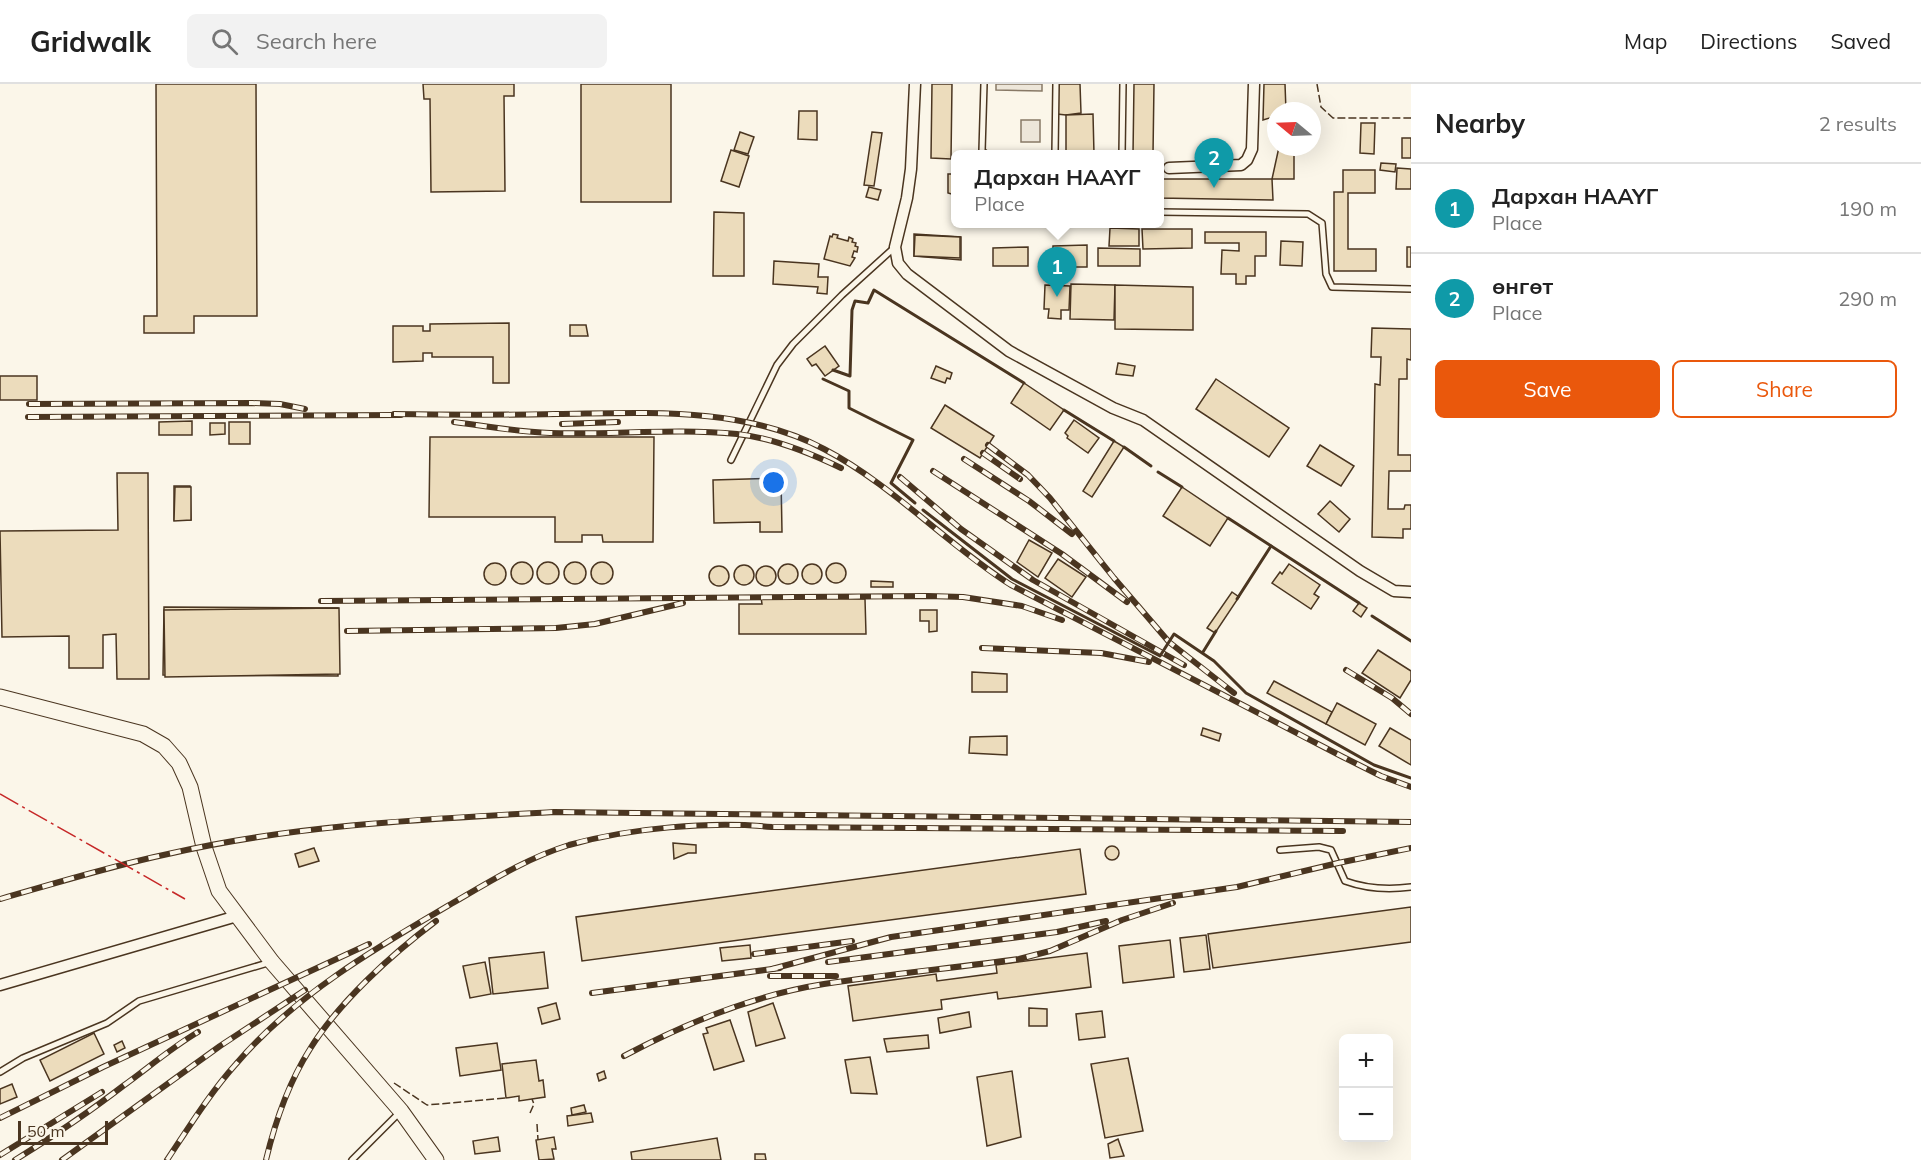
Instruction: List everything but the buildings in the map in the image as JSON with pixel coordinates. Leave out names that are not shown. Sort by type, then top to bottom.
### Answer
[{"type":"street","points":[[915,84],[911,169],[907,198],[895,247],[898,263],[907,274],[1009,351],[1113,408],[1143,420],[1360,571],[1394,591],[1411,592]]},
{"type":"street","points":[[1169,168],[1241,165],[1247,160],[1251,148],[1254,84]]},
{"type":"street","points":[[0,697],[143,734],[164,746],[179,763],[190,787],[204,847],[219,891],[272,962],[401,1111],[436,1160]]},
{"type":"street","points":[[0,985],[237,916]]},
{"type":"lane","points":[[982,150],[984,84]]},
{"type":"lane","points":[[1055,150],[1056,84]]},
{"type":"lane","points":[[1122,150],[1123,84]]},
{"type":"lane","points":[[1164,212],[1308,214],[1322,223],[1326,274],[1332,287],[1411,289]]},
{"type":"lane","points":[[731,460],[777,364],[834,303],[895,247]]},
{"type":"lane","points":[[1280,849],[1331,850],[1345,881],[1378,889],[1411,887]]},
{"type":"lane","points":[[0,1072],[23,1058],[107,1023],[139,1001],[272,962]]},
{"type":"lane","points":[[352,1160],[401,1111]]},
{"type":"shaded area","points":[[996,84],[1042,84],[1042,91],[996,90]]},
{"type":"shaded area","points":[[1021,120],[1040,120],[1040,142],[1021,142]]},
{"type":"railway","points":[[29,404],[252,403],[280,404],[305,409]]},
{"type":"railway","points":[[394,414],[659,413],[727,419],[761,425],[793,435],[849,463],[896,497],[964,552],[1011,585],[1343,757],[1381,776],[1411,787]]},
{"type":"railway","points":[[28,417],[401,415]]},
{"type":"railway","points":[[454,422],[550,433],[714,432],[737,434],[790,446],[841,468]]},
{"type":"railway","points":[[562,424],[618,422]]},
{"type":"railway","points":[[988,445],[1028,475],[1050,498],[1169,642],[1234,693]]},
{"type":"railway","points":[[983,453],[1020,479]]},
{"type":"railway","points":[[964,459],[1029,501],[1072,534]]},
{"type":"railway","points":[[933,471],[1062,554],[1127,602]]},
{"type":"railway","points":[[900,477],[961,529],[1033,580],[1184,665]]},
{"type":"railway","points":[[321,601],[928,596],[963,597],[1022,606],[1062,620]]},
{"type":"railway","points":[[347,631],[556,628],[595,624],[683,603]]},
{"type":"railway","points":[[982,648],[1101,653],[1149,662]]},
{"type":"railway","points":[[1346,670],[1392,698],[1411,714]]},
{"type":"railway","points":[[0,899],[126,864],[263,836],[408,821],[554,812],[1411,822]]},
{"type":"railway","points":[[167,1160],[226,1075],[259,1039],[310,995],[365,956],[480,887],[523,864],[569,845],[643,830],[723,825],[1343,831]]},
{"type":"railway","points":[[772,969],[891,937],[1237,887],[1411,848]]},
{"type":"railway","points":[[624,1056],[696,1022],[772,995],[824,984],[1019,959],[1050,951],[1122,920],[1173,903]]},
{"type":"railway","points":[[266,1160],[278,1117],[289,1089],[302,1062],[322,1031],[367,980],[436,921]]},
{"type":"railway","points":[[828,962],[1057,932],[1106,921]]},
{"type":"railway","points":[[754,954],[852,941]]},
{"type":"railway","points":[[0,1118],[103,1067],[369,944]]},
{"type":"railway","points":[[592,993],[780,968]]},
{"type":"railway","points":[[770,976],[836,976]]},
{"type":"railway","points":[[62,1160],[220,1046],[305,990]]},
{"type":"railway","points":[[15,1160],[56,1134],[198,1032]]},
{"type":"railway","points":[[0,1155],[102,1092]]},
{"type":"fence","points":[[1317,84],[1321,107],[1333,118],[1411,118]]},
{"type":"fence","points":[[394,1083],[427,1105],[506,1098]]},
{"type":"fence","points":[[530,1113],[534,1104],[532,1099]]},
{"type":"fence","points":[[537,1124],[538,1140]]},
{"type":"wall","points":[[833,370],[850,376],[852,310],[855,301],[868,303],[874,290],[1024,383]]},
{"type":"wall","points":[[823,379],[849,391],[849,408],[913,440],[891,483],[915,503]]},
{"type":"wall","points":[[1064,410],[1114,441]]},
{"type":"wall","points":[[1124,447],[1151,466]]},
{"type":"wall","points":[[1158,472],[1182,487]]},
{"type":"wall","points":[[923,510],[1012,579],[1160,656],[1174,634],[1214,661],[1246,693],[1374,765],[1411,778]]},
{"type":"wall","points":[[1228,518],[1359,603]]},
{"type":"wall","points":[[1237,599],[1271,546]]},
{"type":"wall","points":[[1372,616],[1411,641]]},
{"type":"wall","points":[[1203,652],[1216,631]]},
{"type":"power","points":[[0,794],[185,899]]},
{"type":"place","name":"өнгөт","points":[[1214,188]]},
{"type":"place","name":"Дархан НААҮГ","points":[[1057,297]]}]
